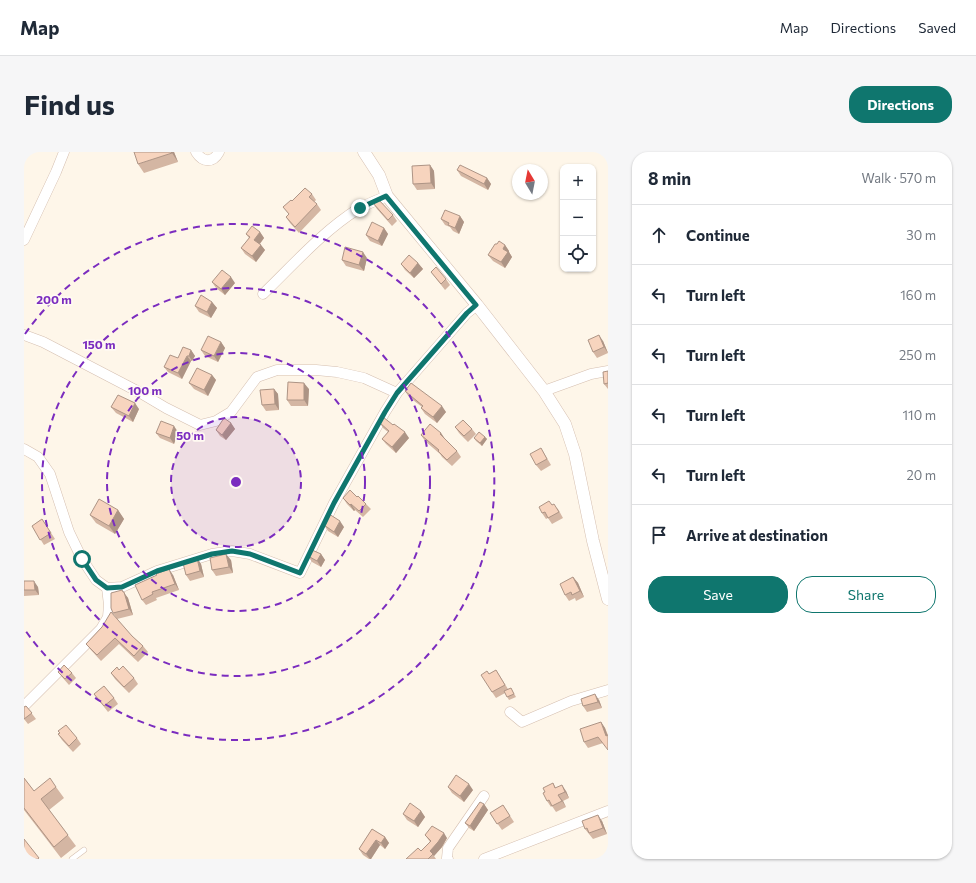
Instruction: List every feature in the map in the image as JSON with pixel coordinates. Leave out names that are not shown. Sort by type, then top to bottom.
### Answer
[{"type":"street","points":[[24,240],[64,152]]},
{"type":"street","points":[[196,152],[203,159],[213,159],[220,152]]},
{"type":"street","points":[[364,152],[379,175],[386,196],[476,305],[544,391],[565,424],[575,454],[593,540],[608,600]]},
{"type":"street","points":[[263,294],[321,238],[360,208],[386,196]]},
{"type":"street","points":[[24,449],[38,457],[50,474],[69,532],[82,559],[96,580],[107,588],[122,587],[157,571],[212,554],[232,551],[250,554],[300,573],[334,503],[397,393],[467,313],[476,305]]},
{"type":"street","points":[[24,335],[43,342],[200,425],[216,421],[231,412],[258,377],[277,370],[316,370],[337,372],[364,378],[397,393]]},
{"type":"street","points":[[544,391],[591,374],[608,371]]},
{"type":"street","points":[[25,705],[100,628],[108,617],[109,605],[107,588]]},
{"type":"street","points":[[510,712],[522,722],[571,701],[608,690]]},
{"type":"street","points":[[448,859],[448,848],[484,796]]},
{"type":"street","points":[[484,859],[608,811]]},
{"type":"lane","points":[[72,859],[84,850]]},
{"type":"building","points":[[134,152],[171,152],[172,153],[138,164]]},
{"type":"building","points":[[430,165],[431,183],[413,184],[412,166]]},
{"type":"building","points":[[460,165],[487,178],[484,184],[457,170]]},
{"type":"building","points":[[305,188],[312,194],[309,197],[317,204],[295,227],[286,217],[289,214],[283,207],[291,200],[292,201]]},
{"type":"building","points":[[378,199],[393,215],[388,220],[373,203]]},
{"type":"building","points":[[445,210],[460,216],[455,228],[448,225],[449,223],[441,219]]},
{"type":"building","points":[[372,222],[384,228],[378,241],[366,235]]},
{"type":"building","points":[[252,226],[260,232],[254,240],[261,245],[252,256],[241,248],[250,237],[246,234]]},
{"type":"building","points":[[499,241],[505,245],[503,249],[508,252],[501,262],[488,255],[495,244]]},
{"type":"building","points":[[345,247],[363,252],[359,265],[342,260]]},
{"type":"building","points":[[409,255],[418,263],[410,273],[401,264]]},
{"type":"building","points":[[436,267],[446,279],[441,284],[431,272]]},
{"type":"building","points":[[222,270],[231,277],[221,289],[212,282]]},
{"type":"building","points":[[201,295],[212,302],[207,312],[195,306]]},
{"type":"building","points":[[599,335],[604,347],[593,352],[588,340]]},
{"type":"building","points":[[208,336],[221,342],[214,356],[201,350]]},
{"type":"building","points":[[183,347],[191,350],[189,356],[187,356],[178,373],[164,367],[170,355],[178,358]]},
{"type":"building","points":[[197,368],[212,375],[204,390],[189,383]]},
{"type":"building","points":[[608,371],[608,383],[604,384],[603,372]]},
{"type":"building","points":[[288,382],[304,383],[304,400],[287,400]]},
{"type":"building","points":[[411,383],[442,406],[433,417],[421,408],[423,406],[405,391]]},
{"type":"building","points":[[274,389],[275,404],[262,405],[260,390]]},
{"type":"building","points":[[118,395],[135,403],[129,416],[111,407]]},
{"type":"building","points":[[383,417],[405,432],[392,447],[382,439],[389,431],[380,423]]},
{"type":"building","points":[[224,418],[231,423],[222,435],[216,430]]},
{"type":"building","points":[[463,420],[472,429],[464,436],[455,427]]},
{"type":"building","points":[[161,421],[174,426],[170,438],[156,433]]},
{"type":"building","points":[[430,424],[441,433],[440,434],[457,451],[447,460],[438,451],[439,450],[421,435]]},
{"type":"building","points":[[479,432],[485,437],[480,443],[474,438]]},
{"type":"building","points":[[541,448],[547,459],[536,465],[530,454]]},
{"type":"building","points":[[350,490],[366,504],[359,511],[343,498]]},
{"type":"building","points":[[99,499],[118,510],[109,526],[90,515]]},
{"type":"building","points":[[549,501],[552,505],[554,504],[559,512],[548,518],[545,512],[542,513],[539,507]]},
{"type":"building","points":[[329,514],[340,521],[334,532],[324,525]]},
{"type":"building","points":[[42,519],[51,533],[40,540],[32,526]]},
{"type":"building","points":[[312,550],[321,554],[317,561],[308,556]]},
{"type":"building","points":[[226,554],[229,567],[212,570],[210,558]]},
{"type":"building","points":[[197,558],[200,571],[186,575],[183,563]]},
{"type":"building","points":[[169,569],[175,584],[152,592],[153,594],[142,600],[135,585]]},
{"type":"building","points":[[573,577],[580,591],[572,595],[571,592],[565,595],[560,584]]},
{"type":"building","points":[[24,581],[34,581],[35,590],[24,590]]},
{"type":"building","points":[[122,590],[129,609],[113,613],[111,608],[111,593]]},
{"type":"building","points":[[111,612],[143,646],[134,656],[115,638],[97,655],[86,644],[102,627]]},
{"type":"building","points":[[64,665],[72,673],[65,679],[58,672]]},
{"type":"building","points":[[123,666],[134,678],[124,687],[111,673],[117,667],[119,670]]},
{"type":"building","points":[[496,670],[505,685],[492,692],[481,675],[487,671],[489,674]]},
{"type":"building","points":[[104,686],[114,698],[104,706],[94,694]]},
{"type":"building","points":[[511,688],[514,694],[507,697],[504,691]]},
{"type":"building","points":[[595,694],[598,702],[583,706],[581,699]]},
{"type":"building","points":[[26,706],[32,713],[24,719],[24,707]]},
{"type":"building","points":[[601,722],[606,736],[608,735],[608,750],[598,737],[584,742],[580,729]]},
{"type":"building","points":[[66,725],[77,738],[69,746],[58,734],[60,733],[58,731]]},
{"type":"building","points":[[456,775],[469,784],[460,796],[448,787]]},
{"type":"building","points":[[24,778],[34,791],[50,778],[56,787],[41,799],[68,835],[54,847],[24,808]]},
{"type":"building","points":[[553,783],[555,788],[562,785],[565,792],[558,795],[562,801],[552,806],[549,800],[547,801],[543,793],[545,792],[543,788]]},
{"type":"building","points":[[480,802],[484,804],[470,826],[465,823]]},
{"type":"building","points":[[410,803],[421,811],[414,821],[403,814]]},
{"type":"building","points":[[503,805],[510,816],[497,824],[490,813]]},
{"type":"building","points":[[598,815],[603,828],[589,833],[587,828],[585,829],[582,821]]},
{"type":"building","points":[[432,826],[444,833],[430,851],[433,854],[428,859],[406,859],[418,848],[421,851],[431,841],[425,835]]},
{"type":"building","points":[[372,829],[385,837],[381,843],[376,840],[366,854],[359,849]]},
{"type":"building","points":[[24,839],[39,858],[38,859],[24,859]]},
{"type":"route","points":[[82,559],[96,580],[107,588],[122,587],[157,571],[212,554],[232,551],[250,554],[300,573],[334,503],[397,393],[467,313],[476,305],[386,196],[360,208]]}]
